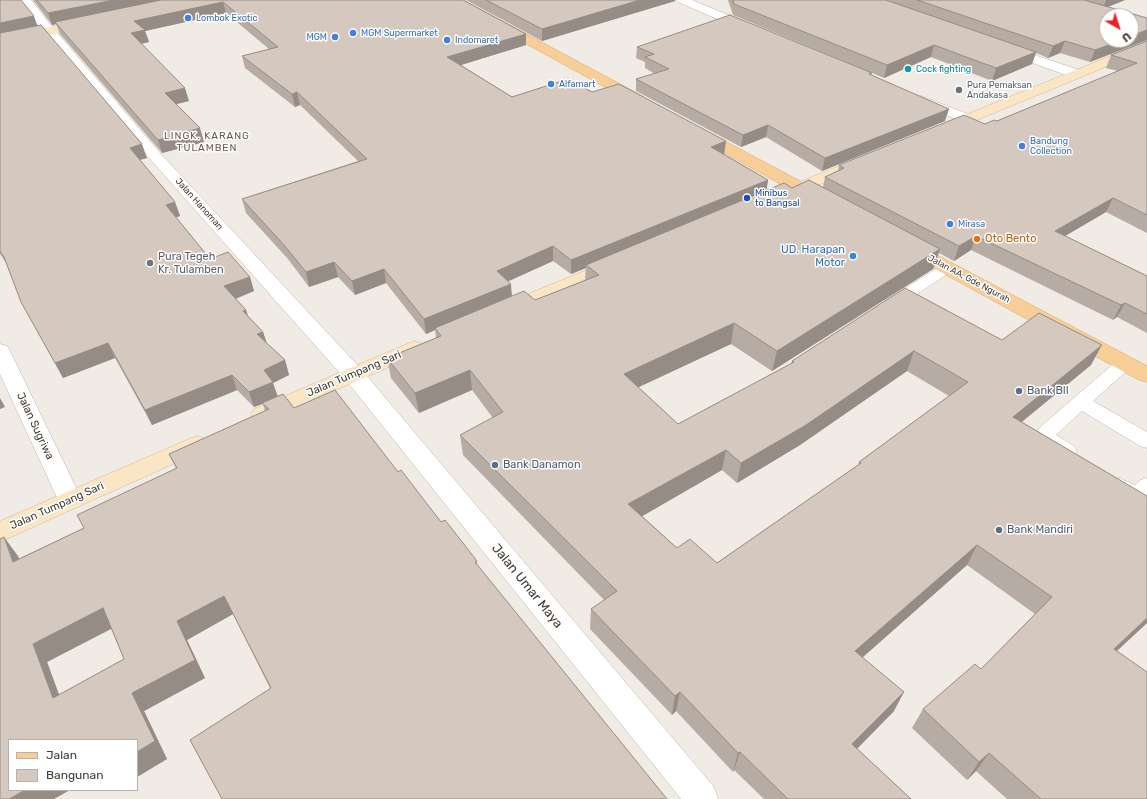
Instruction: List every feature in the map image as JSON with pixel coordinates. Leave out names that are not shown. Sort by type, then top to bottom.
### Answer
[{"type":"main road","points":[[454,0],[647,105]]},
{"type":"main road","points":[[0,41],[96,21]]},
{"type":"main road","points":[[931,134],[1147,45]]},
{"type":"main road","points":[[689,127],[839,209]]},
{"type":"main road","points":[[770,200],[865,161]]},
{"type":"main road","name":"Jalan AA. Gde Ngurah","points":[[893,238],[1147,375]]},
{"type":"main road","points":[[485,319],[631,258]]},
{"type":"main road","name":"Jalan Tumpang Sari","points":[[244,422],[434,340]]},
{"type":"main road","name":"Jalan Tumpang Sari","points":[[0,532],[215,435]]},
{"type":"street","name":"Jalan Hanoman","points":[[25,0],[49,31],[155,156],[353,374]]},
{"type":"street","points":[[682,0],[762,34]]},
{"type":"street","points":[[994,45],[1077,74]]},
{"type":"street","points":[[909,95],[968,119]]},
{"type":"street","name":"Jalan Sugriwa","points":[[0,351],[70,500]]},
{"type":"street","name":"Jalan Umar Maya","points":[[353,374],[702,799]]},
{"type":"lane","points":[[880,311],[947,268]]},
{"type":"lane","points":[[1080,460],[1049,439],[1045,434],[1125,363]]},
{"type":"lane","points":[[1081,402],[1147,441]]},
{"type":"lane","points":[[1105,476],[1130,492],[1140,493],[1147,485]]},
{"type":"building","points":[[0,0],[21,0],[34,16],[0,23]]},
{"type":"building","points":[[37,0],[114,0],[48,13]]},
{"type":"building","points":[[161,0],[463,0],[526,34],[447,57],[512,97],[568,79],[592,92],[619,84],[726,141],[711,147],[768,180],[571,260],[553,246],[497,271],[511,284],[424,319],[384,269],[352,281],[334,262],[306,272],[284,245],[242,199],[367,159],[297,92],[292,94],[242,56],[278,47],[223,2],[134,21],[145,30],[131,33],[185,88],[165,93],[200,128],[158,140],[55,22]]},
{"type":"building","points":[[486,0],[640,0],[542,29]]},
{"type":"building","points":[[733,0],[886,0],[1036,52],[996,68],[934,45],[887,65],[734,4]]},
{"type":"building","points":[[917,0],[1084,0],[1112,8],[1099,8],[1099,48],[1100,48],[1095,50],[1065,41],[1053,46]]},
{"type":"building","points":[[730,15],[872,73],[869,74],[949,109],[825,158],[768,125],[743,135],[636,79],[669,69],[645,57],[654,54],[637,47]]},
{"type":"building","points":[[1139,16],[1147,18],[1147,30],[1139,33]]},
{"type":"building","points":[[41,25],[142,144],[130,148],[175,202],[166,205],[210,259],[228,252],[250,277],[224,286],[246,310],[243,311],[263,332],[257,334],[285,360],[264,370],[273,382],[249,392],[232,375],[145,410],[108,343],[55,363],[21,302],[4,257],[0,251],[0,33]]},
{"type":"building","points":[[1147,41],[1147,215],[1113,198],[1055,231],[1147,276],[1147,314],[1125,303],[1121,305],[976,236],[959,246],[825,177],[844,168],[839,165],[964,115],[985,124],[994,120],[997,121],[1137,63],[1111,55],[1129,48],[1139,48],[1139,44]]},
{"type":"building","points":[[809,180],[940,249],[777,351],[734,323],[624,374],[678,424],[794,362],[792,361],[905,288],[1002,340],[1039,313],[1102,345],[1013,417],[1147,496],[1147,618],[1114,649],[1147,672],[1147,799],[1041,799],[989,753],[979,762],[923,709],[975,664],[981,669],[1052,597],[977,545],[855,651],[904,692],[852,744],[911,799],[788,799],[740,752],[738,753],[680,692],[675,696],[591,609],[617,591],[460,435],[503,412],[470,370],[415,393],[387,358],[441,336],[435,328],[524,291],[535,300],[599,275],[586,265],[784,183],[792,188]],"holes":[[[914,351],[968,382],[859,462],[861,463],[717,563],[690,539],[677,548],[628,504],[726,450],[741,463],[806,425]]]},
{"type":"building","points":[[335,390],[398,472],[401,470],[441,522],[445,520],[477,561],[475,562],[667,799],[222,799],[190,740],[271,688],[224,596],[177,621],[195,660],[132,693],[155,741],[138,751],[138,739],[8,739],[8,791],[23,791],[9,799],[0,799],[0,539],[4,537],[13,562],[84,528],[77,515],[177,468],[169,454],[269,409],[262,403],[283,394],[294,408]],"holes":[[[103,608],[124,659],[53,698],[33,644]]]},
{"type":"place","name":"Lombok Exotic","points":[[188,18]]},
{"type":"place","name":"MGM Supermarket","points":[[353,33]]},
{"type":"place","name":"MGM","points":[[335,37]]},
{"type":"place","name":"Indomaret","points":[[447,40]]},
{"type":"place","name":"Cock fighting","points":[[908,69]]},
{"type":"place","name":"Alfamart","points":[[551,84]]},
{"type":"place","name":"Pura Pemaksan Andakasa","points":[[959,90]]},
{"type":"place","name":"Bandung Collection","points":[[1022,146]]},
{"type":"place","name":"Minibus to Bangsal","points":[[747,198]]},
{"type":"place","name":"Mirasa","points":[[950,224]]},
{"type":"place","name":"Oto Bento","points":[[977,239]]},
{"type":"place","name":"UD. Harapan Motor","points":[[853,256]]},
{"type":"place","name":"Pura Tegeh Kr. Tulamben","points":[[150,263]]},
{"type":"place","name":"Bank BII","points":[[1019,391]]},
{"type":"place","name":"Bank Danamon","points":[[495,465]]},
{"type":"place","name":"Bank Mandiri","points":[[999,530]]},
{"type":"district","name":"LINGK. KARANG TULAMBEN","points":[[207,142]]}]
